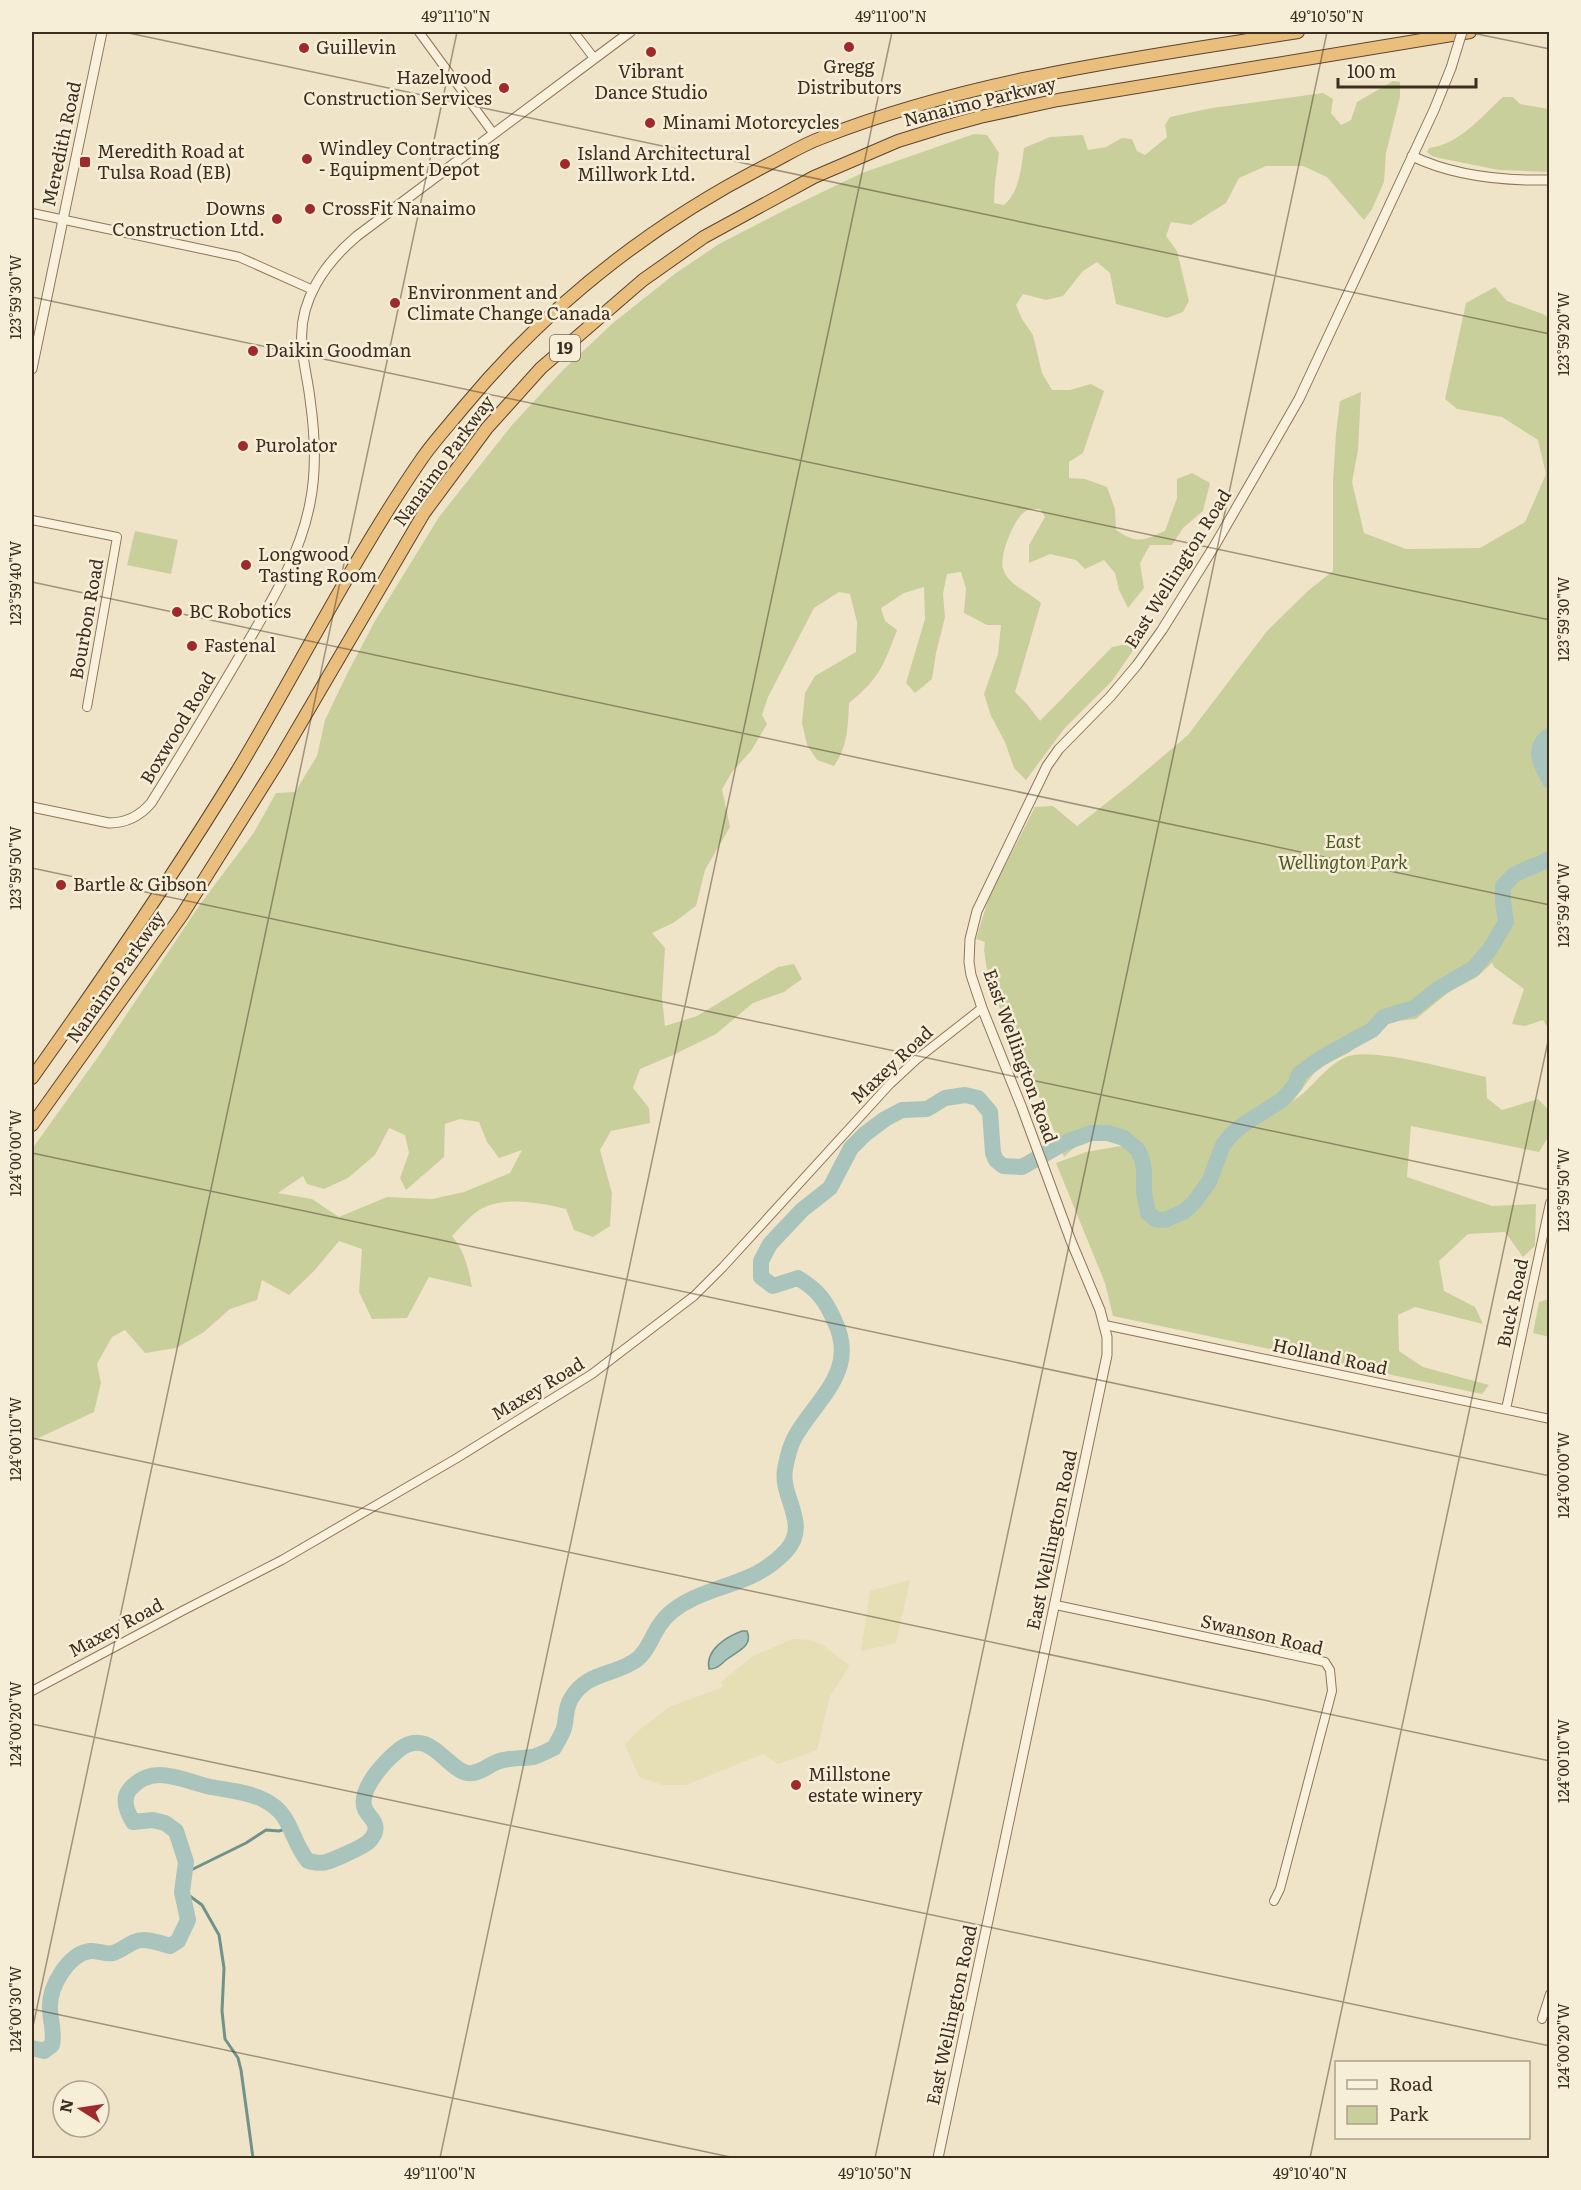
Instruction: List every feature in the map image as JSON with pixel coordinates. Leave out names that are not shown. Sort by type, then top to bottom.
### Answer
[{"type":"highway","name":"Nanaimo Parkway","points":[[32,1078],[133,934],[190,847],[238,769],[368,541],[426,453],[492,372],[565,302],[643,238],[723,188],[818,139],[938,99],[990,86],[1059,71],[1298,32]]},
{"type":"highway","name":"Nanaimo Parkway","points":[[32,1125],[182,915],[278,762],[424,513],[487,428],[541,368],[643,280],[704,237],[814,177],[898,141],[932,130],[1058,100],[1470,32]]},
{"type":"highway","points":[[32,1131],[43,1110]]},
{"type":"street","name":"Meredith Road","points":[[32,369],[102,32]]},
{"type":"street","points":[[419,32],[493,133]]},
{"type":"street","points":[[574,32],[594,58]]},
{"type":"street","name":"Boxwood Road","points":[[32,807],[109,823],[125,821],[142,813],[151,803],[212,704],[264,615],[292,560],[310,503],[315,453],[302,337],[304,315],[313,290],[326,267],[344,247],[630,32]]},
{"type":"street","name":"East Wellington Road","points":[[938,2158],[1107,1355],[1105,1325],[1098,1304],[1071,1241],[1038,1148],[971,975],[970,939],[974,919],[1041,776],[1059,749],[1117,690],[1150,649],[1215,545],[1299,399],[1452,68],[1462,32]]},
{"type":"street","points":[[1412,156],[1434,165],[1469,173],[1512,179],[1550,180]]},
{"type":"street","points":[[32,213],[239,257],[313,290]]},
{"type":"street","name":"Bourbon Road","points":[[32,520],[117,537],[87,707]]},
{"type":"street","name":"Maxey Road","points":[[32,1691],[282,1560],[457,1458],[602,1368],[694,1296],[890,1084],[917,1059],[982,1008]]},
{"type":"street","name":"Buck Road","points":[[1506,1409],[1550,1203]]},
{"type":"street","name":"Holland Road","points":[[1105,1325],[1550,1419]]},
{"type":"street","name":"Swanson Road","points":[[1056,1605],[1325,1662],[1330,1670],[1332,1691],[1280,1888],[1274,1901]]},
{"type":"street","points":[[1542,2019],[1550,1994]]},
{"type":"shaded area","points":[[910,1580],[896,1643],[861,1651],[870,1591]]},
{"type":"shaded area","points":[[793,1639],[810,1640],[824,1646],[849,1665],[830,1696],[817,1750],[778,1764],[763,1754],[686,1785],[663,1785],[639,1777],[625,1745],[637,1732],[669,1707],[723,1687],[721,1682],[753,1656]]},
{"type":"green space","points":[[1393,81],[1400,82],[1400,97],[1386,153],[1384,182],[1372,209],[1364,220],[1327,177],[1303,166],[1266,166],[1239,178],[1226,203],[1191,225],[1171,222],[1166,236],[1177,251],[1189,301],[1183,312],[1167,318],[1116,304],[1110,273],[1097,262],[1083,271],[1063,296],[1046,300],[1023,294],[1016,305],[1033,335],[1042,373],[1052,390],[1070,390],[1091,384],[1104,391],[1083,453],[1069,462],[1069,478],[1085,479],[1107,487],[1115,509],[1116,530],[1140,540],[1165,531],[1177,498],[1177,479],[1192,473],[1210,483],[1203,511],[1183,528],[1172,545],[1150,545],[1140,563],[1144,588],[1128,608],[1119,590],[1115,573],[1104,560],[1085,569],[1076,560],[1050,554],[1029,563],[1029,545],[1045,517],[1040,509],[1026,511],[1012,529],[1003,555],[1003,569],[1015,585],[1041,603],[1015,692],[1040,721],[1112,647],[1131,643],[1134,649],[1112,681],[1064,729],[1026,780],[1014,768],[984,694],[998,654],[1001,625],[987,625],[964,613],[966,589],[961,572],[947,574],[943,594],[945,617],[932,679],[915,693],[906,683],[925,619],[924,587],[904,593],[881,608],[885,621],[897,630],[874,679],[849,703],[845,743],[834,766],[817,760],[807,745],[802,723],[805,693],[815,676],[856,652],[857,622],[850,594],[839,592],[814,608],[768,697],[762,715],[767,724],[751,751],[732,772],[722,789],[730,827],[705,870],[696,906],[673,923],[652,933],[665,948],[662,998],[665,1026],[697,1016],[778,967],[794,964],[802,979],[784,992],[753,1003],[716,1034],[640,1069],[633,1088],[649,1108],[650,1123],[611,1131],[600,1150],[612,1193],[610,1226],[593,1237],[574,1230],[566,1209],[513,1201],[492,1204],[483,1208],[452,1236],[463,1254],[472,1287],[429,1277],[407,1318],[372,1319],[359,1292],[362,1249],[339,1241],[314,1271],[289,1295],[262,1280],[257,1300],[230,1309],[204,1332],[176,1348],[145,1353],[125,1330],[112,1337],[97,1364],[101,1383],[94,1412],[32,1441],[32,1149],[98,1057],[201,903],[253,834],[276,793],[295,792],[317,756],[325,720],[348,672],[375,621],[439,517],[512,425],[563,370],[613,323],[676,273],[719,244],[862,173],[974,134],[987,135],[999,153],[994,203],[1004,205],[1017,186],[1024,148],[1050,137],[1083,135],[1088,150],[1106,147],[1122,138],[1132,139],[1137,151],[1145,155],[1167,137],[1165,125],[1170,117],[1212,108],[1323,93],[1333,99],[1331,113],[1341,125],[1351,120],[1357,102]],"holes":[[[460,1119],[479,1122],[487,1142],[499,1158],[522,1150],[510,1173],[464,1192],[432,1199],[387,1197],[339,1217],[312,1199],[278,1193],[303,1176],[307,1184],[324,1189],[348,1178],[375,1155],[389,1128],[405,1135],[409,1153],[400,1178],[406,1190],[444,1157],[445,1124]]]},
{"type":"green space","points":[[1503,97],[1513,97],[1520,104],[1549,109],[1549,172],[1499,170],[1439,158],[1427,152],[1429,148],[1451,141],[1460,135]]},
{"type":"green space","name":"East Wellington Park","points":[[1495,287],[1507,301],[1549,318],[1549,1030],[1543,1020],[1525,1026],[1512,1024],[1524,989],[1494,967],[1492,963],[1477,977],[1449,992],[1416,1019],[1387,1022],[1375,1026],[1350,1052],[1317,1069],[1293,1101],[1338,1061],[1358,1054],[1393,1057],[1486,1077],[1487,1098],[1502,1110],[1538,1099],[1549,1110],[1549,1136],[1539,1152],[1411,1126],[1407,1177],[1492,1206],[1536,1204],[1535,1246],[1523,1257],[1505,1232],[1468,1234],[1439,1261],[1444,1291],[1475,1307],[1483,1324],[1415,1307],[1398,1315],[1399,1351],[1423,1367],[1489,1385],[1482,1394],[1113,1316],[1105,1283],[1056,1163],[1086,1152],[1132,1144],[1113,1139],[1096,1139],[1080,1144],[1064,1157],[1043,1102],[1029,1084],[988,978],[985,942],[976,939],[989,897],[1035,807],[1053,806],[1077,826],[1128,786],[1188,735],[1267,631],[1309,590],[1333,571],[1333,481],[1340,401],[1361,392],[1358,450],[1352,482],[1364,533],[1406,549],[1480,548],[1525,522],[1546,474],[1538,440],[1502,417],[1457,409],[1445,399],[1466,303]]},
{"type":"green space","points":[[135,531],[178,540],[171,574],[127,565]]},
{"type":"green space","points":[[1550,1299],[1549,1337],[1533,1333],[1539,1302]]},
{"type":"water","points":[[742,1631],[747,1631],[746,1645],[718,1667],[709,1669],[713,1650],[723,1641]]},
{"type":"waterway","points":[[1550,735],[1544,740],[1539,751],[1541,763],[1550,781]]},
{"type":"waterway","points":[[32,2048],[44,2051],[52,2045],[50,2008],[53,1991],[61,1973],[74,1958],[90,1951],[113,1953],[131,1943],[143,1940],[170,1946],[178,1941],[188,1920],[182,1892],[186,1862],[176,1831],[165,1823],[153,1820],[133,1822],[127,1810],[125,1801],[127,1793],[139,1781],[148,1776],[169,1776],[258,1797],[281,1812],[308,1861],[322,1863],[330,1861],[364,1845],[373,1837],[376,1828],[365,1809],[365,1793],[374,1776],[400,1749],[410,1744],[420,1743],[429,1746],[460,1770],[471,1773],[501,1760],[533,1757],[554,1748],[564,1728],[570,1701],[585,1683],[638,1659],[662,1621],[679,1606],[754,1575],[786,1551],[796,1531],[785,1480],[788,1456],[796,1435],[824,1396],[839,1369],[842,1355],[841,1339],[828,1308],[811,1287],[798,1278],[773,1286],[761,1277],[761,1261],[770,1244],[802,1210],[830,1188],[851,1148],[865,1134],[902,1110],[927,1109],[945,1098],[965,1095],[978,1098],[990,1112],[993,1153],[996,1160],[1003,1166],[1022,1167],[1064,1143],[1091,1133],[1108,1133],[1124,1138],[1138,1150],[1144,1170],[1144,1192],[1148,1213],[1155,1219],[1165,1220],[1185,1211],[1195,1201],[1209,1182],[1223,1145],[1231,1135],[1282,1100],[1295,1085],[1299,1074],[1321,1058],[1372,1030],[1384,1017],[1414,1008],[1438,989],[1474,968],[1490,949],[1506,922],[1503,886],[1515,874],[1550,859]]},
{"type":"waterway","points":[[185,1873],[246,1843],[266,1830],[279,1831],[291,1827]]},
{"type":"waterway","points":[[183,1891],[202,1905],[219,1935],[224,1968],[222,2011],[225,2039],[238,2058],[241,2070],[253,2158]]},
{"type":"place","name":"Gregg Distributors","points":[[849,47]]},
{"type":"place","name":"Guillevin","points":[[304,48]]},
{"type":"place","name":"Vibrant Dance Studio","points":[[651,52]]},
{"type":"place","name":"Hazelwood Construction Services","points":[[504,88]]},
{"type":"place","name":"Minami Motorcycles","points":[[650,123]]},
{"type":"place","name":"Windley Contracting - Equipment Depot","points":[[307,159]]},
{"type":"place","name":"Meredith Road at Tulsa Road (EB)","points":[[85,162]]},
{"type":"place","name":"Island Architectural Millwork Ltd.","points":[[565,164]]},
{"type":"place","name":"CrossFit Nanaimo","points":[[310,209]]},
{"type":"place","name":"Downs Construction Ltd.","points":[[277,219]]},
{"type":"place","name":"Environment and Climate Change Canada","points":[[395,303]]},
{"type":"place","name":"Daikin Goodman","points":[[253,351]]},
{"type":"place","name":"Purolator","points":[[243,446]]},
{"type":"place","name":"Longwood Tasting Room","points":[[246,565]]},
{"type":"place","name":"BC Robotics","points":[[177,612]]},
{"type":"place","name":"Fastenal","points":[[192,646]]},
{"type":"place","name":"Bartle & Gibson","points":[[61,885]]},
{"type":"place","name":"Millstone estate winery","points":[[796,1785]]}]
